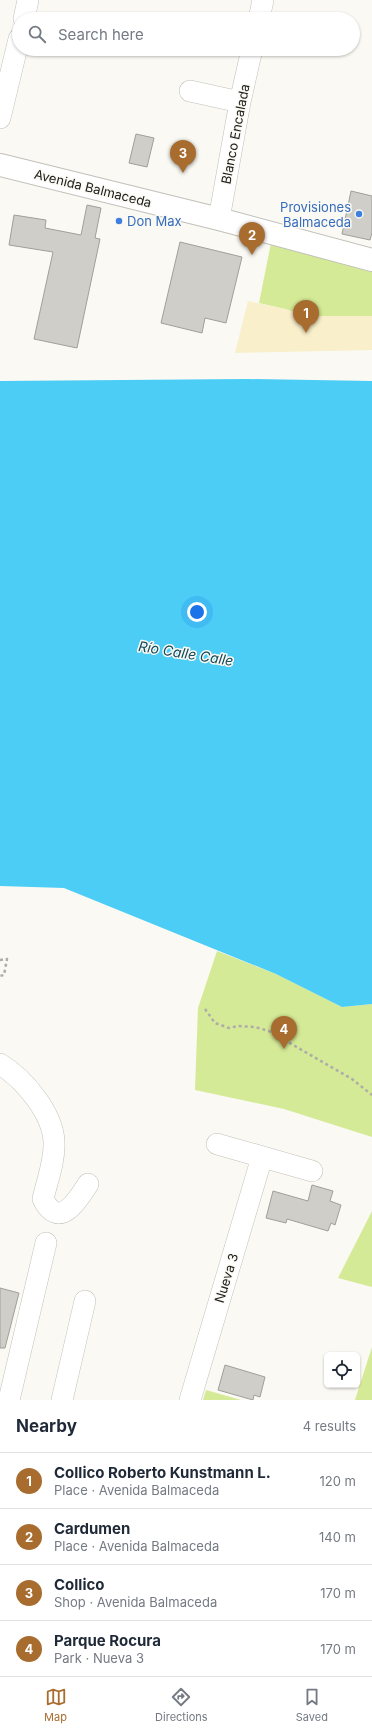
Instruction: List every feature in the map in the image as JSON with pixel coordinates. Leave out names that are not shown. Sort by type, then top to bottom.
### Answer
[{"type":"main road","name":"Avenida Balmaceda","points":[[0,165],[219,219],[372,260]]},
{"type":"street","points":[[25,12],[28,0]]},
{"type":"street","points":[[260,12],[263,0]]},
{"type":"street","points":[[0,118],[15,56]]},
{"type":"street","name":"Blanco Encalada","points":[[219,219],[240,102],[250,56]]},
{"type":"street","points":[[190,91],[240,102]]},
{"type":"street","points":[[0,1064],[17,1077],[29,1089],[41,1107],[52,1131],[54,1154],[43,1199],[45,1204],[54,1211],[65,1211],[70,1209],[88,1184]]},
{"type":"street","points":[[217,1144],[312,1171]]},
{"type":"street","name":"Nueva 3","points":[[190,1400],[262,1157]]},
{"type":"street","points":[[9,1400],[46,1243]]},
{"type":"street","points":[[62,1400],[85,1301]]},
{"type":"path","points":[[0,960],[7,959],[4,975],[0,976]]},
{"type":"path","points":[[205,1009],[216,1024],[229,1028],[238,1026],[255,1027],[269,1031],[352,1079],[372,1095]]},
{"type":"green space","points":[[272,238],[372,265],[372,316],[305,316],[285,309],[259,303]]},
{"type":"green space","points":[[217,951],[276,974],[342,1007],[372,1004],[372,1137],[284,1109],[195,1090],[198,1008]]},
{"type":"green space","points":[[372,1211],[372,1287],[338,1278]]},
{"type":"green space","points":[[372,1347],[372,1400],[355,1400]]},
{"type":"green space","points":[[206,1390],[241,1400],[203,1400]]},
{"type":"sand","points":[[248,301],[285,309],[305,316],[372,316],[372,350],[235,353]]},
{"type":"water","name":"Río Calle Calle","points":[[247,379],[372,381],[372,1004],[342,1007],[276,974],[64,888],[0,886],[0,381]]},
{"type":"building","points":[[136,134],[154,138],[147,167],[129,163]]},
{"type":"building","name":"Provisiones Balmaceda","points":[[351,191],[372,196],[372,233],[370,240],[342,234]]},
{"type":"building","points":[[87,205],[101,208],[95,238],[100,239],[77,348],[34,339],[53,252],[9,245],[14,215],[46,220],[45,228],[81,235]]},
{"type":"building","points":[[180,242],[242,257],[226,323],[205,318],[202,333],[161,323]]},
{"type":"building","points":[[312,1185],[333,1191],[330,1201],[341,1205],[335,1225],[331,1223],[328,1231],[287,1219],[286,1223],[266,1218],[273,1191],[308,1201]]},
{"type":"building","points":[[0,1288],[19,1293],[5,1348],[0,1348]]},
{"type":"building","points":[[225,1365],[265,1377],[260,1397],[254,1395],[253,1400],[218,1390]]},
{"type":"place","name":"Collico","points":[[183,173]]},
{"type":"place","name":"Provisiones Balmaceda","points":[[359,214]]},
{"type":"place","name":"Don Max","points":[[119,221]]},
{"type":"place","name":"Cardumen","points":[[252,255]]},
{"type":"place","name":"Collico Roberto Kunstmann L.","points":[[306,333]]},
{"type":"place","name":"Parque Rocura","points":[[284,1049]]}]
